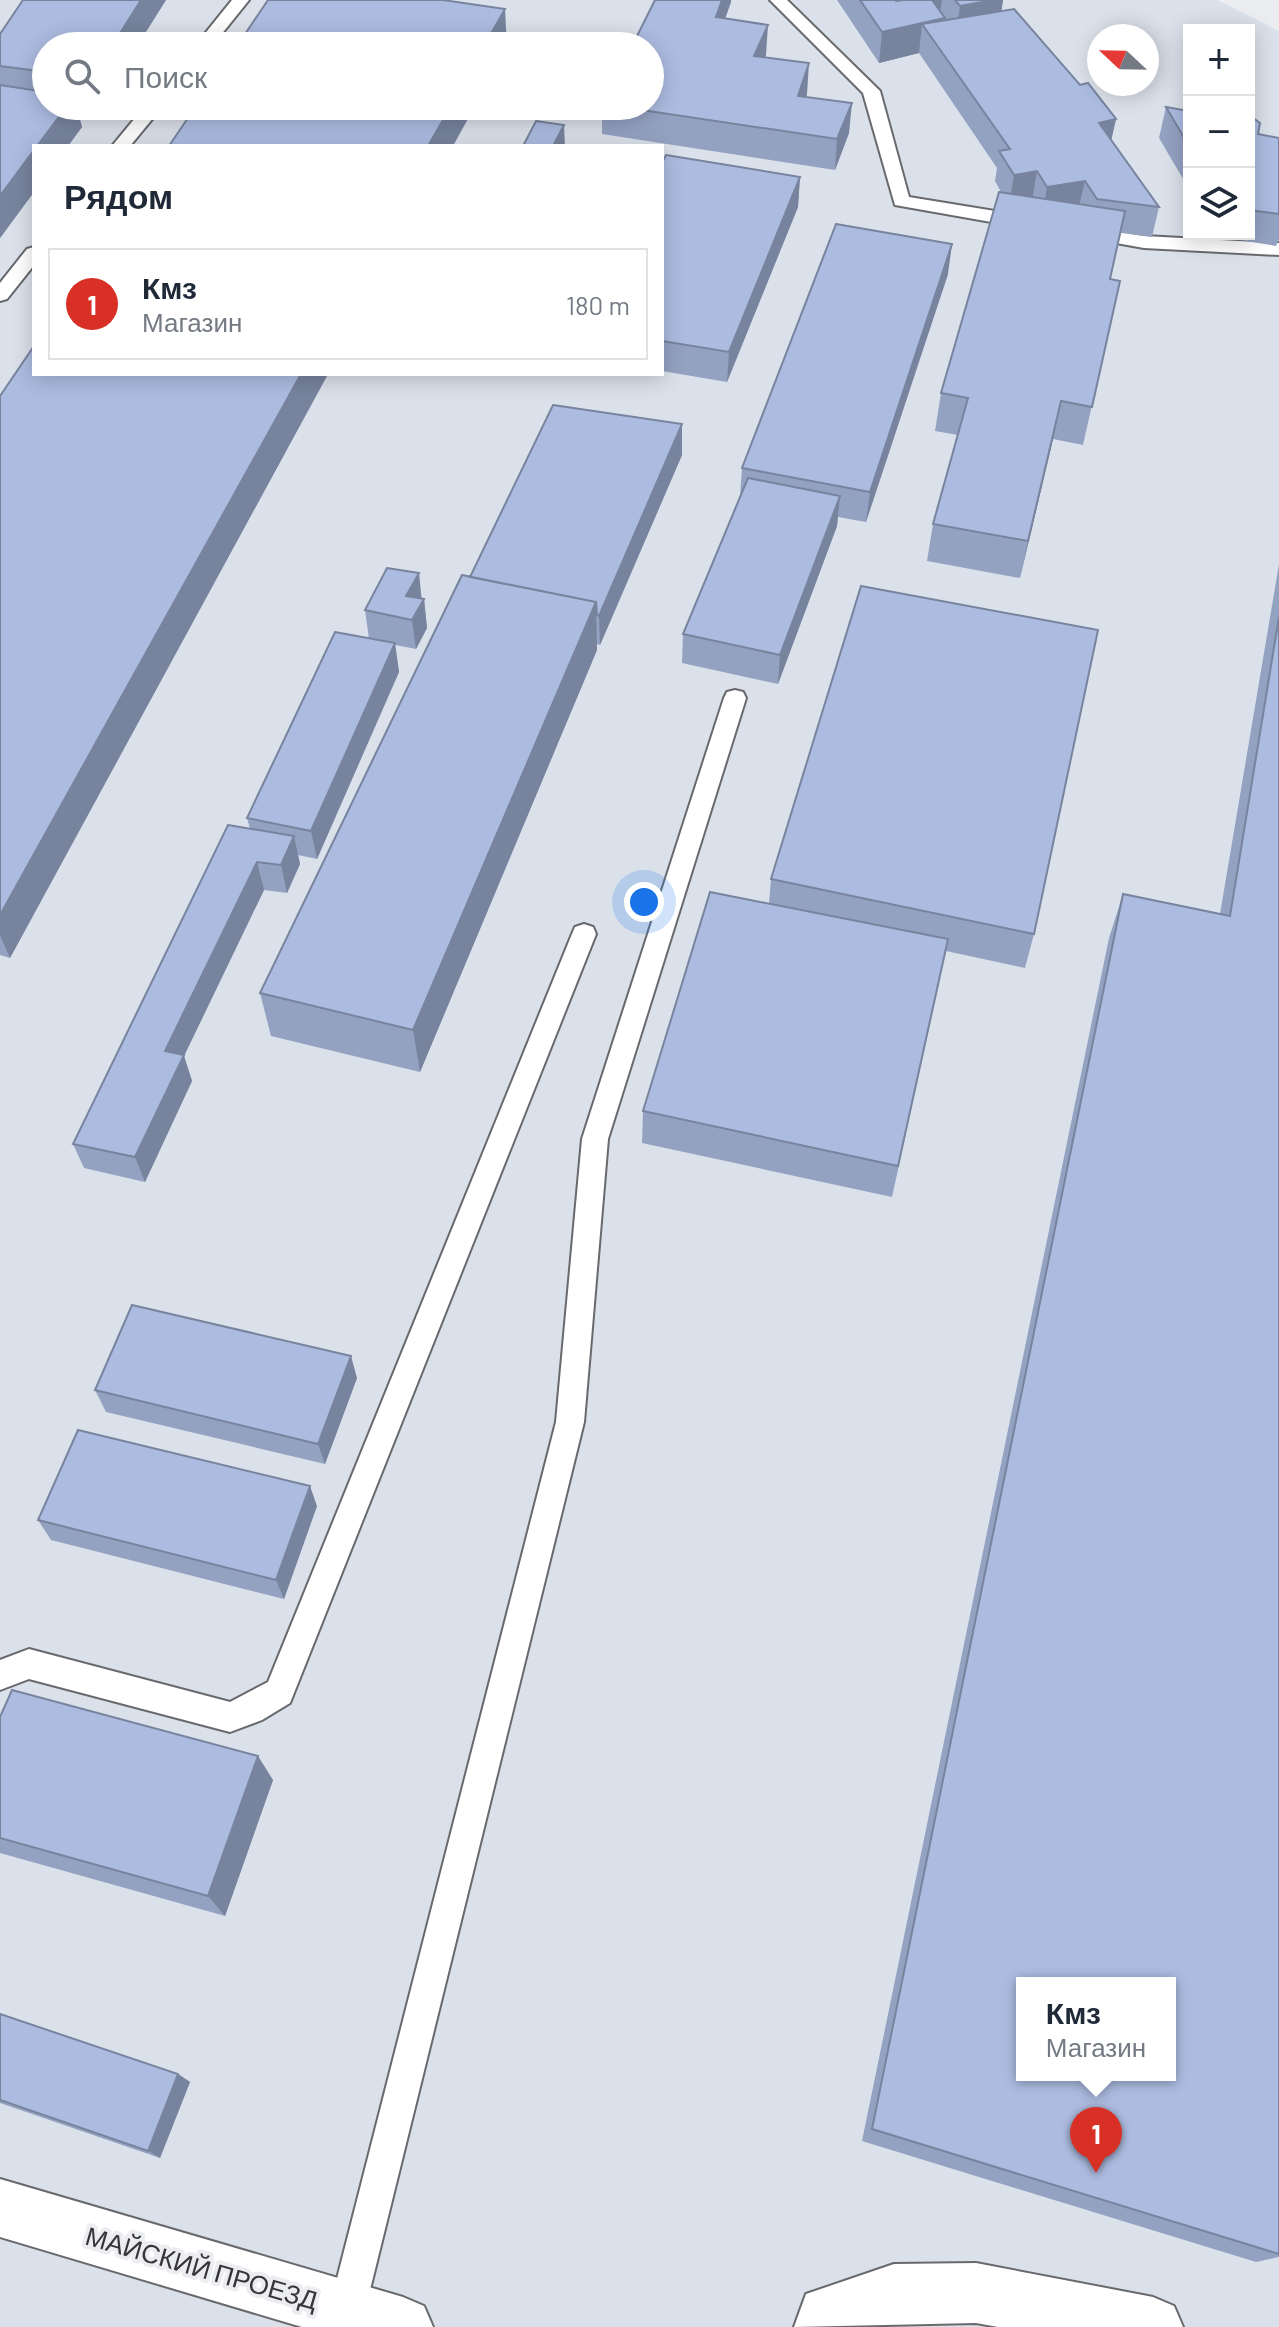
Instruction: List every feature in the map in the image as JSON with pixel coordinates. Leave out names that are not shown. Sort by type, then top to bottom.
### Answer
[{"type":"street","name":"МАЙСКИЙ ПРОЕЗД","points":[[0,2208],[403,2327]]},
{"type":"street","points":[[824,2327],[827,2315],[894,2294],[976,2293],[1153,2327]]},
{"type":"lane","points":[[215,32],[241,0]]},
{"type":"lane","points":[[778,0],[871,91],[901,201],[1037,224]]},
{"type":"lane","points":[[123,144],[142,120]]},
{"type":"lane","points":[[1068,229],[1144,242],[1279,249]]},
{"type":"lane","points":[[0,295],[32,255]]},
{"type":"lane","points":[[347,2310],[570,1422],[595,1139],[735,698]]},
{"type":"lane","points":[[0,1675],[29,1664],[230,1717],[251,1709],[279,1692],[584,934]]},
{"type":"shaded area","points":[[0,0],[1217,0],[1279,31],[1279,2327],[0,2327]]},
{"type":"building","points":[[23,0],[141,0],[121,32],[32,32],[32,70],[0,66],[0,34]]},
{"type":"building","points":[[268,0],[443,0],[505,9],[492,32],[246,32]]},
{"type":"building","points":[[655,0],[722,0],[716,17],[768,25],[754,56],[809,63],[798,96],[852,103],[837,139],[664,113],[664,32],[639,32]]},
{"type":"building","points":[[860,0],[932,0],[945,18],[882,32]]},
{"type":"building","points":[[955,0],[993,0],[960,6]]},
{"type":"building","points":[[1014,9],[1080,85],[1087,83],[1087,96],[1098,96],[1116,119],[1099,123],[1159,207],[1097,199],[1085,181],[1047,187],[1037,171],[1014,175],[999,151],[1010,149],[922,24]]},
{"type":"building","points":[[0,85],[32,90],[32,120],[56,120],[38,144],[32,144],[32,153],[0,196]]},
{"type":"building","points":[[1166,107],[1183,110],[1183,136]]},
{"type":"building","points":[[1255,119],[1260,123],[1258,134],[1279,138],[1279,214],[1255,211]]},
{"type":"building","points":[[187,120],[443,120],[429,144],[170,144]]},
{"type":"building","points":[[536,121],[564,125],[554,144],[524,144]]},
{"type":"building","points":[[666,155],[800,177],[729,352],[664,341]]},
{"type":"building","points":[[999,192],[1125,211],[1110,279],[1120,281],[1092,407],[1061,401],[1028,541],[933,524],[968,398],[941,393]]},
{"type":"building","points":[[836,224],[952,244],[870,492],[742,468]]},
{"type":"building","points":[[32,349],[32,376],[300,376],[0,915],[0,396]]},
{"type":"building","points":[[553,405],[682,424],[599,616],[596,602],[470,577]]},
{"type":"building","points":[[748,478],[840,496],[780,655],[683,634]]},
{"type":"building","points":[[387,568],[419,573],[406,596],[424,599],[412,620],[365,610]]},
{"type":"building","points":[[462,575],[596,602],[413,1030],[260,993]]},
{"type":"building","points":[[861,586],[1098,630],[1034,934],[771,879]]},
{"type":"building","points":[[1279,617],[1279,2254],[872,2129],[1123,894],[1230,916]]},
{"type":"building","points":[[335,632],[395,643],[311,831],[247,818]]},
{"type":"building","points":[[228,825],[294,836],[281,865],[257,862],[165,1051],[184,1055],[135,1157],[73,1144]]},
{"type":"building","points":[[710,892],[948,939],[898,1166],[643,1111]]},
{"type":"building","points":[[132,1305],[351,1356],[318,1444],[95,1390]]},
{"type":"building","points":[[78,1430],[310,1486],[276,1580],[38,1520]]},
{"type":"building","points":[[12,1690],[258,1756],[208,1896],[0,1838],[0,1717]]},
{"type":"building","points":[[0,2014],[178,2074],[148,2151],[0,2100]]},
{"type":"place","name":"Кмз","points":[[1096,2173]]}]
